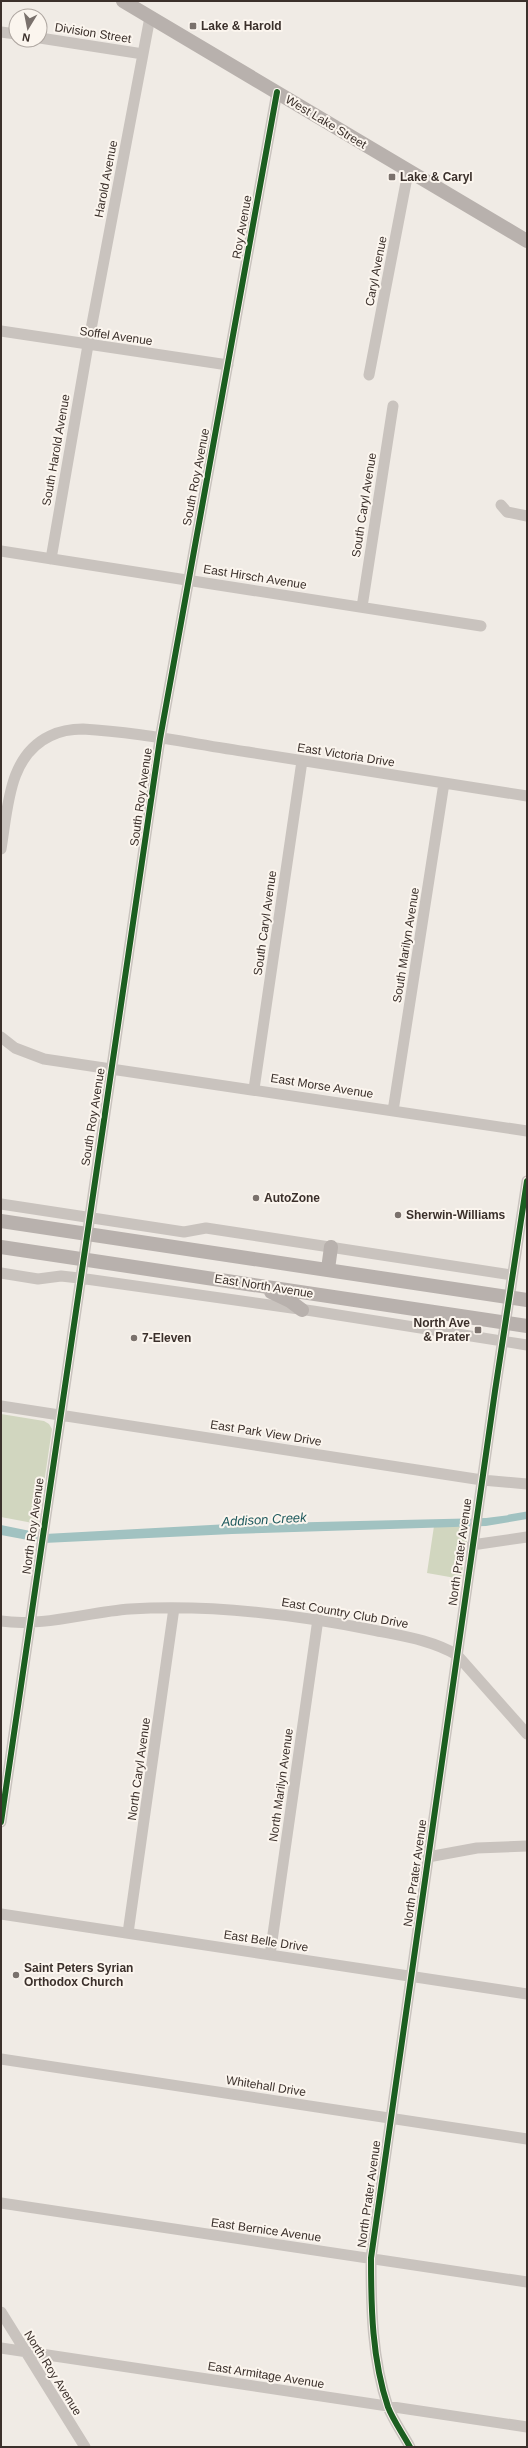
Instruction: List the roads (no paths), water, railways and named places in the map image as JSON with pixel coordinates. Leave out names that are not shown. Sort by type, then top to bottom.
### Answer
[{"type":"main road","name":"West Lake Street","points":[[123,1],[277,92],[488,220],[527,241]]},
{"type":"main road","name":"East North Avenue","points":[[1,1220],[527,1300]]},
{"type":"main road","name":"East North Avenue","points":[[1,1247],[527,1326]]},
{"type":"main road","points":[[328,1269],[332,1247]]},
{"type":"main road","points":[[254,1284],[290,1301],[302,1310]]},
{"type":"street","name":"Harold Avenue","points":[[88,345],[150,17]]},
{"type":"street","name":"Division Street","points":[[48,39],[143,54]]},
{"type":"street","name":"Roy Avenue","points":[[228,365],[277,92]]},
{"type":"street","name":"Caryl Avenue","points":[[369,376],[408,172]]},
{"type":"street","name":"Soffel Avenue","points":[[1,331],[228,365]]},
{"type":"street","name":"South Harold Avenue","points":[[51,559],[88,345]]},
{"type":"street","name":"South Roy Avenue","points":[[86,1234],[112,1070],[160,739],[228,365]]},
{"type":"street","name":"South Caryl Avenue","points":[[362,607],[393,406]]},
{"type":"street","points":[[501,505],[507,512],[527,516]]},
{"type":"street","name":"East Hirsch Avenue","points":[[1,551],[481,626]]},
{"type":"street","points":[[1,849],[11,788],[17,770],[25,756],[35,746],[50,736],[63,731],[82,729],[160,739]]},
{"type":"street","name":"East Victoria Drive","points":[[160,739],[527,796]]},
{"type":"street","name":"South Caryl Avenue","points":[[254,1089],[302,761]]},
{"type":"street","name":"South Marilyn Avenue","points":[[394,1111],[444,783]]},
{"type":"street","points":[[1,1037],[15,1048],[34,1056],[112,1070]]},
{"type":"street","name":"East Morse Avenue","points":[[112,1070],[254,1089],[527,1131]]},
{"type":"street","name":"North Prater Avenue","points":[[410,2447],[389,2407],[370,2313],[371,2258],[474,1531],[508,1297],[527,1181]]},
{"type":"street","points":[[1,1204],[184,1232],[206,1228],[512,1275]]},
{"type":"street","name":"North Roy Avenue","points":[[1,1822],[86,1234]]},
{"type":"street","name":"East North Avenue","points":[[1,1274],[38,1279],[61,1276],[79,1278],[302,1310],[527,1345]]},
{"type":"street","name":"East Park View Drive","points":[[1,1406],[482,1480],[527,1484]]},
{"type":"street","points":[[472,1545],[527,1537]]},
{"type":"street","name":"East Country Club Drive","points":[[1,1621],[30,1622],[130,1609],[174,1608],[246,1611],[318,1619],[405,1637],[443,1647],[457,1655],[527,1734]]},
{"type":"street","name":"North Caryl Avenue","points":[[128,1933],[174,1608]]},
{"type":"street","name":"North Marilyn Avenue","points":[[270,1955],[318,1619]]},
{"type":"street","points":[[428,1857],[477,1848],[527,1846]]},
{"type":"street","name":"East Belle Drive","points":[[1,1914],[527,1994]]},
{"type":"street","name":"Whitehall Drive","points":[[1,2059],[527,2139]]},
{"type":"street","name":"East Bernice Avenue","points":[[1,2203],[527,2282]]},
{"type":"street","name":"North Roy Avenue","points":[[1,2312],[85,2447]]},
{"type":"street","name":"East Armitage Avenue","points":[[1,2348],[527,2427]]},
{"type":"water","points":[[527,1513],[527,1519],[486,1526],[232,1534],[44,1543],[1,1535],[1,1525],[45,1534],[229,1524],[486,1518]]},
{"type":"waterway","name":"Addison Creek","points":[[509,1516],[527,1513]]},
{"type":"place","name":"Lake & Harold","points":[[193,26]]},
{"type":"place","name":"Lake & Caryl","points":[[392,177]]},
{"type":"place","name":"AutoZone","points":[[256,1198]]},
{"type":"place","name":"Sherwin-Williams","points":[[398,1215]]},
{"type":"place","name":"North Ave & Prater","points":[[478,1330]]},
{"type":"place","name":"7-Eleven","points":[[134,1338]]},
{"type":"place","name":"Saint Peters Syrian Orthodox Church","points":[[16,1975]]}]
